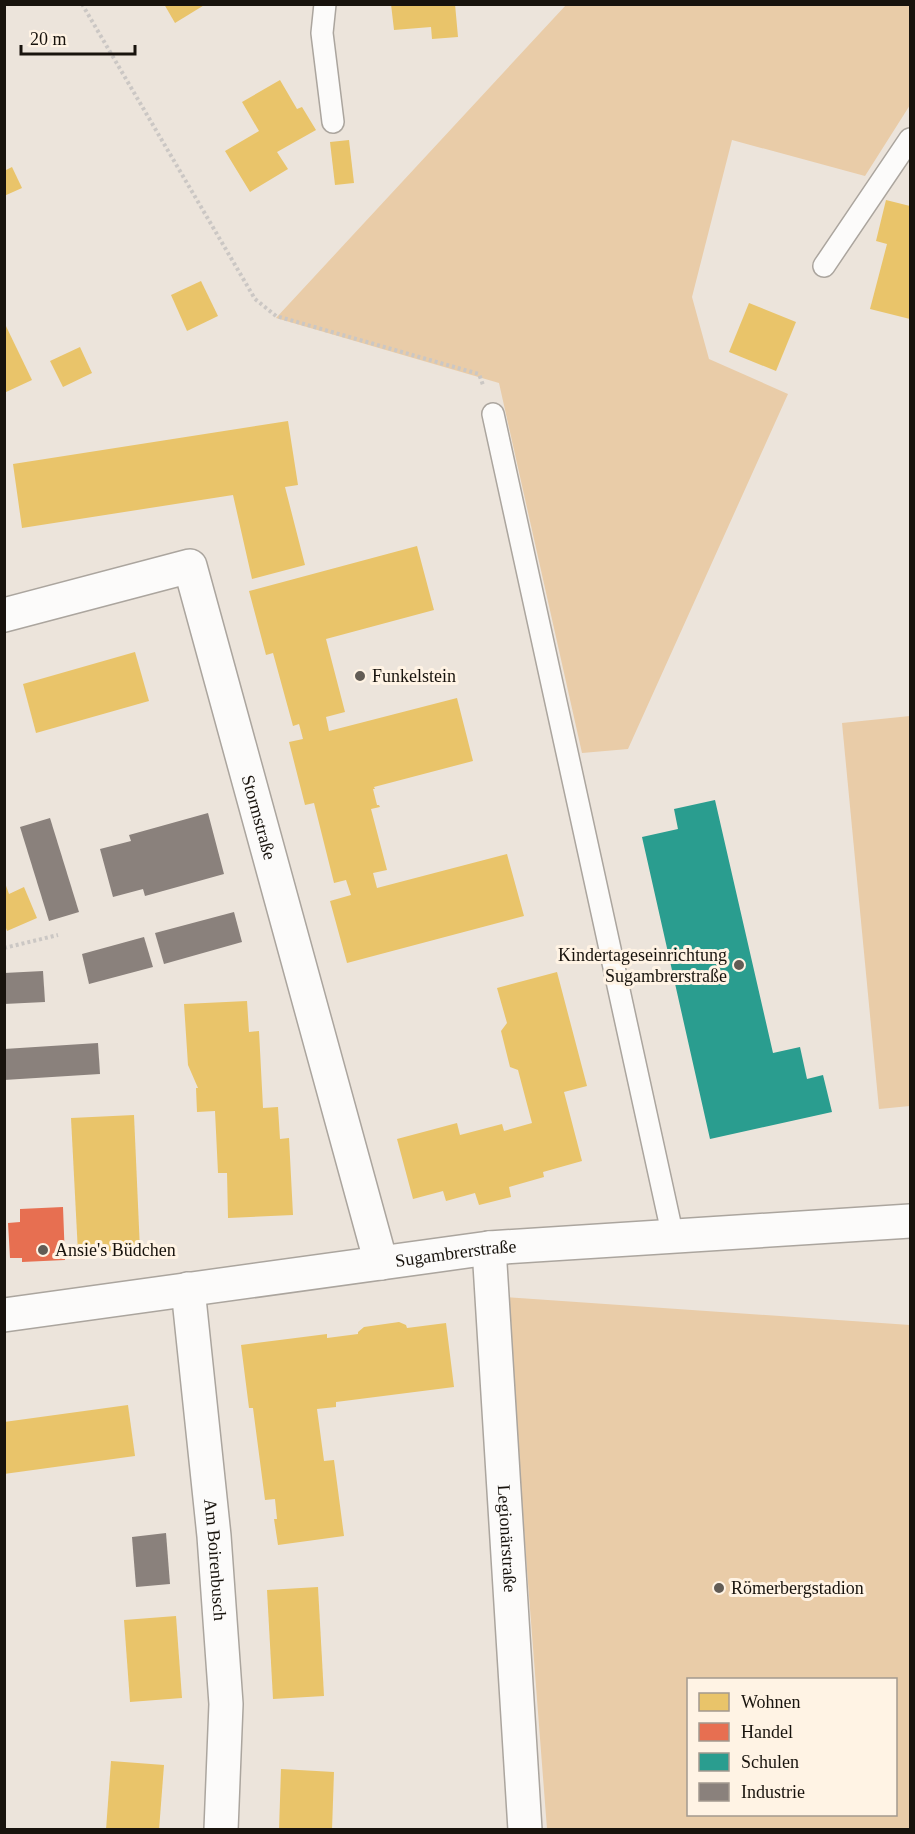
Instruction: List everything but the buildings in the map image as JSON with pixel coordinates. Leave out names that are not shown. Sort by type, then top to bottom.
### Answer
[{"type":"street","name":"Stormstraße","points":[[6,609],[190,566],[381,1263]]},
{"type":"street","name":"Sugambrerstraße","points":[[4,1315],[489,1248],[910,1221]]},
{"type":"street","name":"Legionärstraße","points":[[489,1248],[525,1830]]},
{"type":"street","name":"Am Boirenbusch","points":[[188,1289],[214,1536],[226,1704],[221,1830]]},
{"type":"lane","points":[[325,4],[322,33],[333,122]]},
{"type":"lane","points":[[824,266],[910,139]]},
{"type":"lane","points":[[493,414],[673,1237]]},
{"type":"path","points":[[82,4],[255,299],[276,316],[479,374],[493,414]]},
{"type":"path","points":[[4,948],[58,935]]},
{"type":"shaded area","points":[[566,5],[910,5],[910,105],[865,176],[732,140],[692,297],[709,359],[788,394],[628,749],[582,753],[499,383],[276,318]]},
{"type":"shaded area","points":[[910,716],[910,1106],[879,1109],[842,723]]},
{"type":"shaded area","name":"Römerbergstadion","points":[[506,1297],[910,1325],[910,1829],[547,1829]]},
{"type":"place","name":"Funkelstein","points":[[360,676]]},
{"type":"place","name":"Kindertageseinrichtung Sugambrerstraße","points":[[739,965]]},
{"type":"place","name":"Ansie's Büdchen","points":[[43,1250]]},
{"type":"place","name":"Römerbergstadion","points":[[719,1588]]}]
